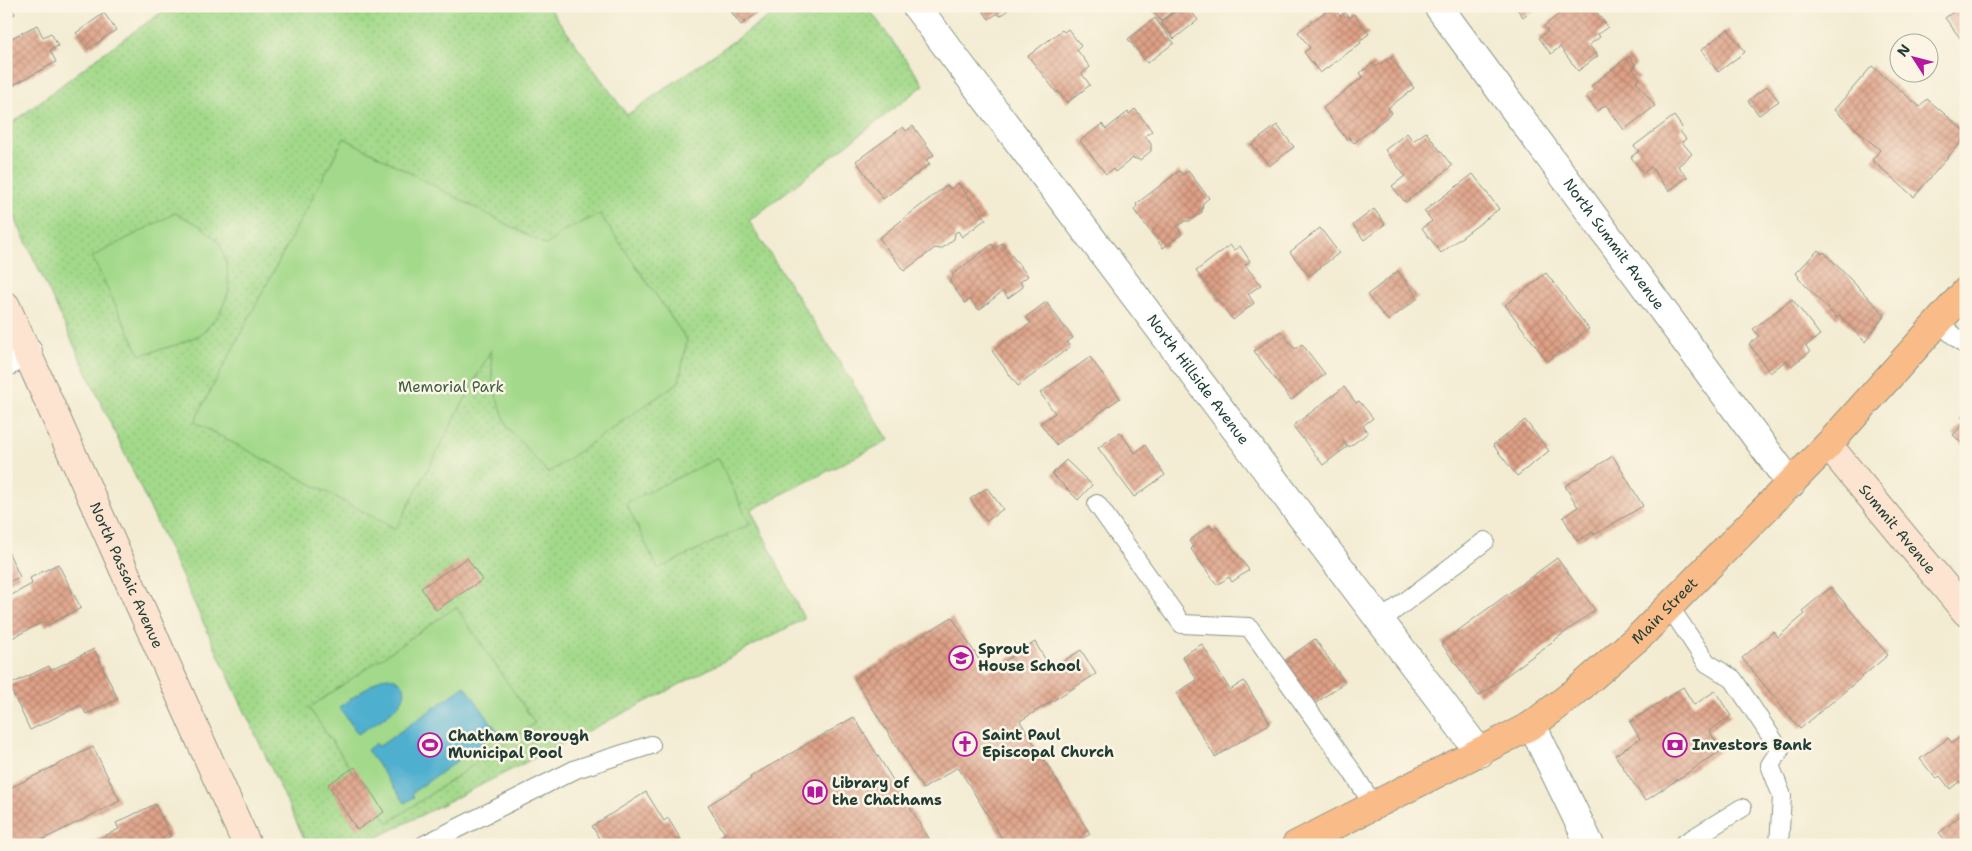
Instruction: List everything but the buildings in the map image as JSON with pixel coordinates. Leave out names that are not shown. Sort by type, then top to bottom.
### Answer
[{"type":"main road","name":"Main Street","points":[[1296,845],[1532,725],[1574,693],[1642,633],[1790,484],[1828,445],[1966,291]]},
{"type":"main road","name":"North Passaic Avenue","points":[[6,306],[17,357],[247,845]]},
{"type":"main road","name":"Summit Avenue","points":[[1828,445],[1966,612]]},
{"type":"street","name":"North Hillside Avenue","points":[[916,6],[1480,753]]},
{"type":"street","name":"North Summit Avenue","points":[[1438,6],[1790,484]]},
{"type":"street","points":[[1532,725],[1590,845]]},
{"type":"lane","points":[[1938,322],[1966,346]]},
{"type":"lane","points":[[1097,504],[1182,624],[1249,627],[1351,770],[1374,806]]},
{"type":"lane","points":[[1380,621],[1485,541]]},
{"type":"lane","points":[[1669,606],[1707,663],[1733,679],[1780,750],[1770,765],[1782,796],[1779,845]]},
{"type":"lane","points":[[424,845],[576,769],[651,745]]},
{"type":"lane","points":[[1682,845],[1742,808]]},
{"type":"green space","name":"Memorial Park","points":[[171,6],[548,6],[627,115],[784,6],[867,6],[924,85],[749,221],[889,440],[751,510],[804,619],[671,689],[362,845],[307,845],[6,199],[6,128],[102,54]]},
{"type":"green space","points":[[344,138],[546,245],[565,230],[600,214],[687,340],[679,382],[548,473],[508,428],[493,387],[491,350],[396,529],[194,422]]},
{"type":"green space","points":[[175,213],[201,226],[220,243],[227,266],[229,291],[220,313],[202,334],[176,345],[140,355],[92,257]]},
{"type":"green space","points":[[718,458],[750,524],[658,569],[626,503]]},
{"type":"green space","points":[[456,607],[535,723],[388,823],[309,708]]},
{"type":"water","points":[[388,677],[401,683],[405,694],[396,708],[358,734],[339,707],[381,678]]},
{"type":"water","name":"Chatham Borough Municipal Pool","points":[[465,686],[498,732],[412,793],[414,797],[405,803],[367,750],[376,743],[378,747]]},
{"type":"place","name":"Sprout House School","points":[[961,658]]},
{"type":"place","name":"Saint Paul Episcopal Church","points":[[965,744]]},
{"type":"place","name":"Chatham Borough Municipal Pool","points":[[430,745]]},
{"type":"place","name":"Investors Bank","points":[[1675,745]]},
{"type":"place","name":"Library of the Chathams","points":[[815,792]]}]
